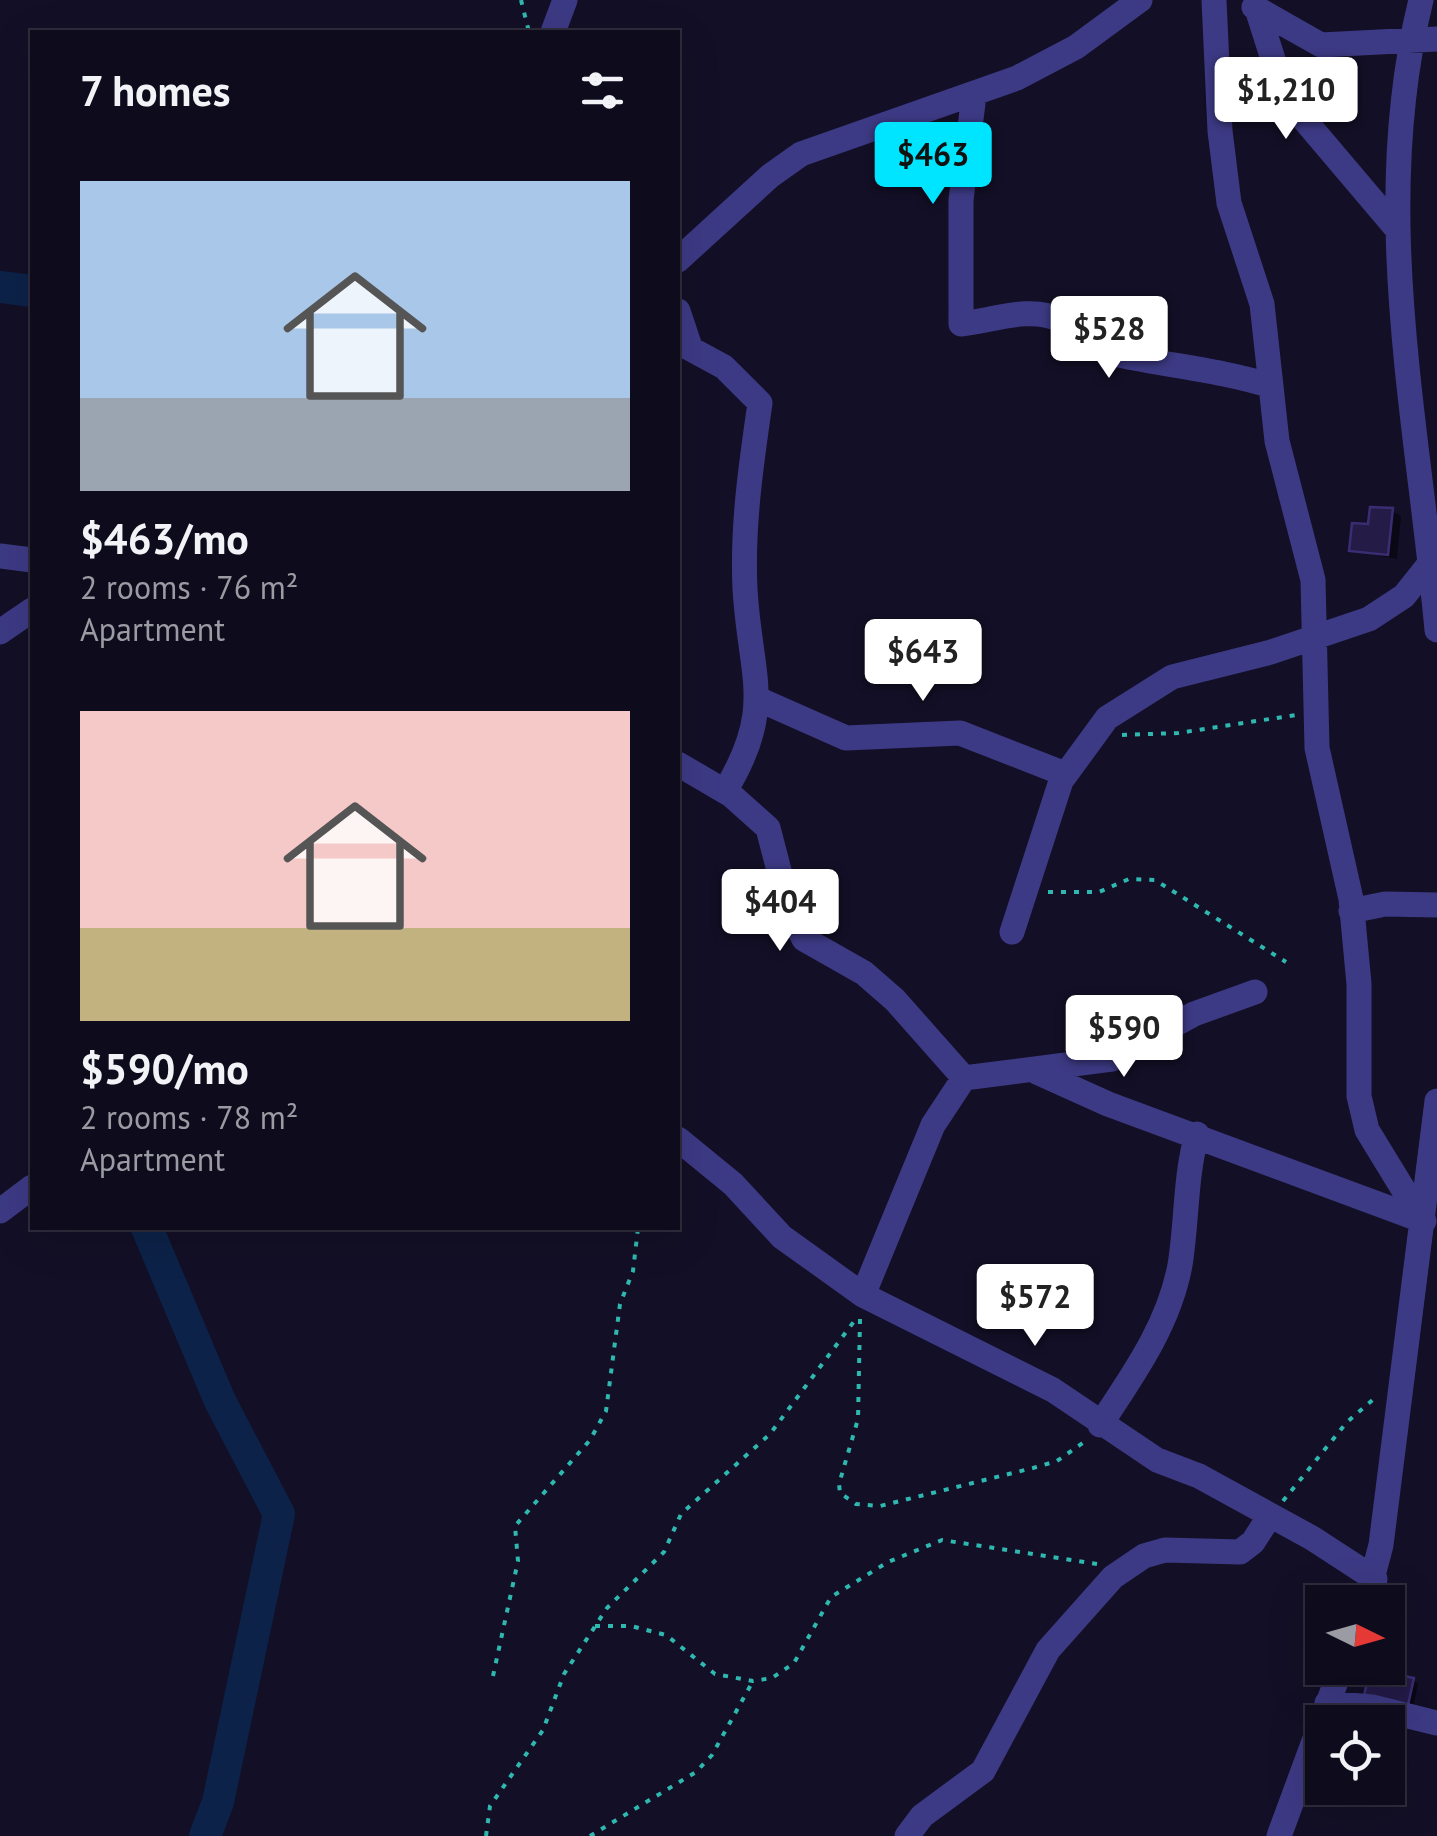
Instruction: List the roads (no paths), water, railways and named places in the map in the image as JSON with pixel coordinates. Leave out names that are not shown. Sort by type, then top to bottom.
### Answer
[{"type":"street","points":[[554,30],[565,0]]},
{"type":"street","points":[[680,258],[770,176],[816,146],[974,95],[1076,47],[1140,0]]},
{"type":"street","points":[[1214,0],[1225,182],[1262,304],[1282,466],[1311,566],[1317,748],[1351,910],[1359,984],[1359,1096],[1368,1130],[1430,1224]]},
{"type":"street","points":[[1421,0],[1424,40],[1396,228],[1407,393],[1434,562],[1437,630]]},
{"type":"street","points":[[1252,6],[1321,45],[1424,40]]},
{"type":"street","points":[[1252,6],[1285,97],[1396,228]]},
{"type":"street","points":[[974,95],[961,200],[961,324],[1016,315],[1049,316],[1087,342],[1116,355],[1205,368],[1271,386]]},
{"type":"street","points":[[684,344],[724,366],[760,404],[747,488],[745,590],[760,700],[742,764],[725,791]]},
{"type":"street","points":[[0,556],[30,560]]},
{"type":"street","points":[[1012,932],[1065,774],[1090,736],[1119,708],[1172,677],[1314,636],[1386,610],[1434,562]]},
{"type":"street","points":[[0,632],[30,611]]},
{"type":"street","points":[[760,700],[846,738],[960,733],[1065,774]]},
{"type":"street","points":[[680,765],[725,791],[768,828],[790,913],[804,939],[864,973],[895,1000],[964,1078]]},
{"type":"street","points":[[1351,910],[1385,904],[1437,905]]},
{"type":"street","points":[[862,1303],[932,1124],[964,1078],[1112,1059],[1194,1014],[1255,992]]},
{"type":"street","points":[[1034,1070],[1108,1104],[1198,1134],[1430,1224]]},
{"type":"street","points":[[1371,1585],[1430,1224],[1437,1101]]},
{"type":"street","points":[[1100,1424],[1150,1349],[1179,1271],[1198,1134]]},
{"type":"street","points":[[680,1141],[733,1184],[782,1237],[862,1303],[1053,1390],[1157,1460],[1199,1476],[1340,1553],[1365,1585]]},
{"type":"street","points":[[0,1211],[30,1188]]},
{"type":"street","points":[[907,1836],[922,1816],[982,1771],[1048,1650],[1112,1577],[1144,1556],[1165,1550],[1240,1552],[1254,1542],[1269,1517]]},
{"type":"street","points":[[1279,1836],[1335,1685]]},
{"type":"street","points":[[1328,1704],[1372,1707],[1437,1723]]},
{"type":"waterway","points":[[0,287],[30,291]]},
{"type":"waterway","points":[[148,1230],[220,1401],[279,1514],[218,1802],[205,1836]]}]
